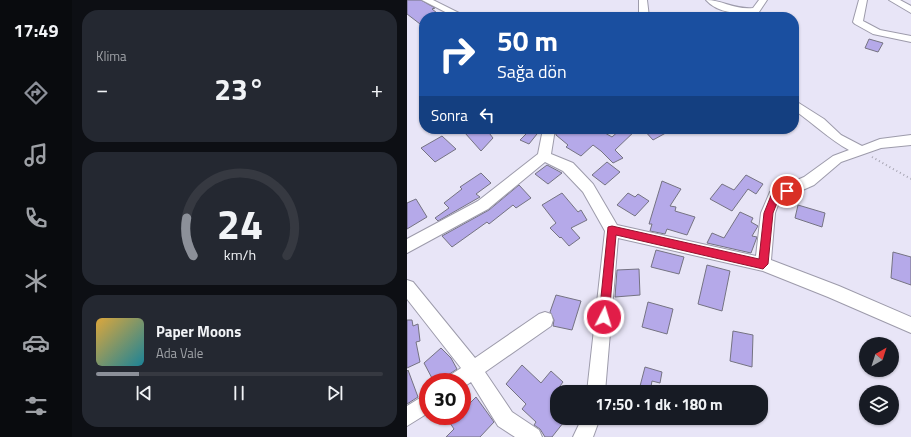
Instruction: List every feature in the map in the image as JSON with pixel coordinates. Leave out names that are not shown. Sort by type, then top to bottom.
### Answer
[{"type":"street","points":[[426,0],[451,12]]},
{"type":"street","points":[[643,0],[644,12]]},
{"type":"street","points":[[710,0],[731,11],[744,12],[756,10],[763,0]]},
{"type":"street","points":[[863,0],[857,22],[865,28],[878,33],[911,39]]},
{"type":"street","points":[[893,0],[911,10]]},
{"type":"street","points":[[799,107],[820,122],[837,138],[861,151]]},
{"type":"street","points":[[407,246],[483,205],[544,156],[548,134]]},
{"type":"street","points":[[763,264],[768,213],[775,196],[809,181],[837,159],[880,144],[911,140]]},
{"type":"street","points":[[544,156],[568,167],[588,188],[612,230],[597,385]]},
{"type":"street","points":[[612,230],[763,264],[833,291],[911,325]]},
{"type":"street","points":[[407,286],[473,369],[505,419],[532,437]]},
{"type":"street","points":[[467,373],[496,355],[545,320]]},
{"type":"street","points":[[407,417],[419,408]]},
{"type":"street","points":[[583,437],[588,425]]},
{"type":"path","points":[[861,151],[911,179]]},
{"type":"building","points":[[407,0],[421,0],[435,8],[432,9],[436,12],[419,12],[419,23],[407,14]]},
{"type":"building","points":[[869,39],[883,43],[878,52],[865,48]]},
{"type":"building","points":[[466,134],[490,134],[493,138],[481,151]]},
{"type":"building","points":[[526,134],[537,134],[529,144],[520,140]]},
{"type":"building","points":[[607,134],[612,137],[615,134],[632,134],[615,150],[623,158],[613,163],[593,145],[581,156],[566,147],[568,145],[556,135]]},
{"type":"building","points":[[648,134],[664,134],[653,140]]},
{"type":"building","points":[[442,136],[456,149],[435,162],[421,148]]},
{"type":"building","points":[[607,162],[620,172],[605,185],[592,175]]},
{"type":"building","points":[[547,165],[562,173],[548,184],[535,174]]},
{"type":"building","points":[[481,173],[491,183],[476,194],[480,197],[438,221],[435,218],[449,208],[444,203],[462,189],[460,187]]},
{"type":"building","points":[[746,175],[763,184],[756,194],[748,189],[732,211],[710,199],[722,184],[734,190]]},
{"type":"building","points":[[662,181],[681,189],[670,206],[676,207],[675,211],[695,217],[687,235],[667,229],[665,234],[650,231],[652,224],[649,224]]},
{"type":"building","points":[[519,185],[531,198],[516,208],[513,205],[489,224],[487,222],[452,247],[442,236],[489,210]]},
{"type":"building","points":[[562,193],[578,212],[581,210],[587,220],[571,228],[580,238],[569,246],[550,228],[556,223],[542,205]]},
{"type":"building","points":[[628,193],[635,197],[638,194],[649,201],[635,216],[617,205]]},
{"type":"building","points":[[416,199],[427,217],[407,229],[407,203]]},
{"type":"building","points":[[798,205],[825,213],[822,227],[795,218]]},
{"type":"building","points":[[740,212],[753,218],[751,222],[758,226],[752,236],[757,237],[751,253],[707,243],[712,233],[724,238]]},
{"type":"building","points":[[656,250],[684,257],[679,274],[651,267]]},
{"type":"building","points":[[893,252],[911,257],[911,285],[891,278]]},
{"type":"building","points":[[707,265],[730,271],[722,311],[698,304]]},
{"type":"building","points":[[639,269],[640,295],[615,297],[617,270]]},
{"type":"building","points":[[556,295],[581,301],[572,330],[553,326],[554,320],[550,312]]},
{"type":"building","points":[[648,302],[673,309],[667,334],[642,327]]},
{"type":"building","points":[[407,320],[412,320],[413,326],[418,324],[420,341],[416,342],[420,362],[407,368]]},
{"type":"building","points":[[733,331],[753,335],[752,367],[730,361]]},
{"type":"building","points":[[441,348],[451,358],[457,369],[451,373],[429,373],[424,363]]},
{"type":"building","points":[[522,365],[541,383],[551,371],[563,382],[561,385],[550,385],[550,425],[561,425],[552,437],[545,437],[540,429],[534,425],[536,422],[522,409],[526,404],[506,384]]},
{"type":"building","points":[[645,367],[662,372],[660,383],[652,381],[651,385],[640,385]]},
{"type":"building","points":[[408,370],[418,397],[407,404],[407,371]]},
{"type":"building","points":[[476,397],[494,422],[480,437],[446,437],[454,429],[451,425],[471,425],[471,402]]},
{"type":"route","points":[[604,317],[612,230],[763,264],[768,213],[775,196],[787,191]]}]
